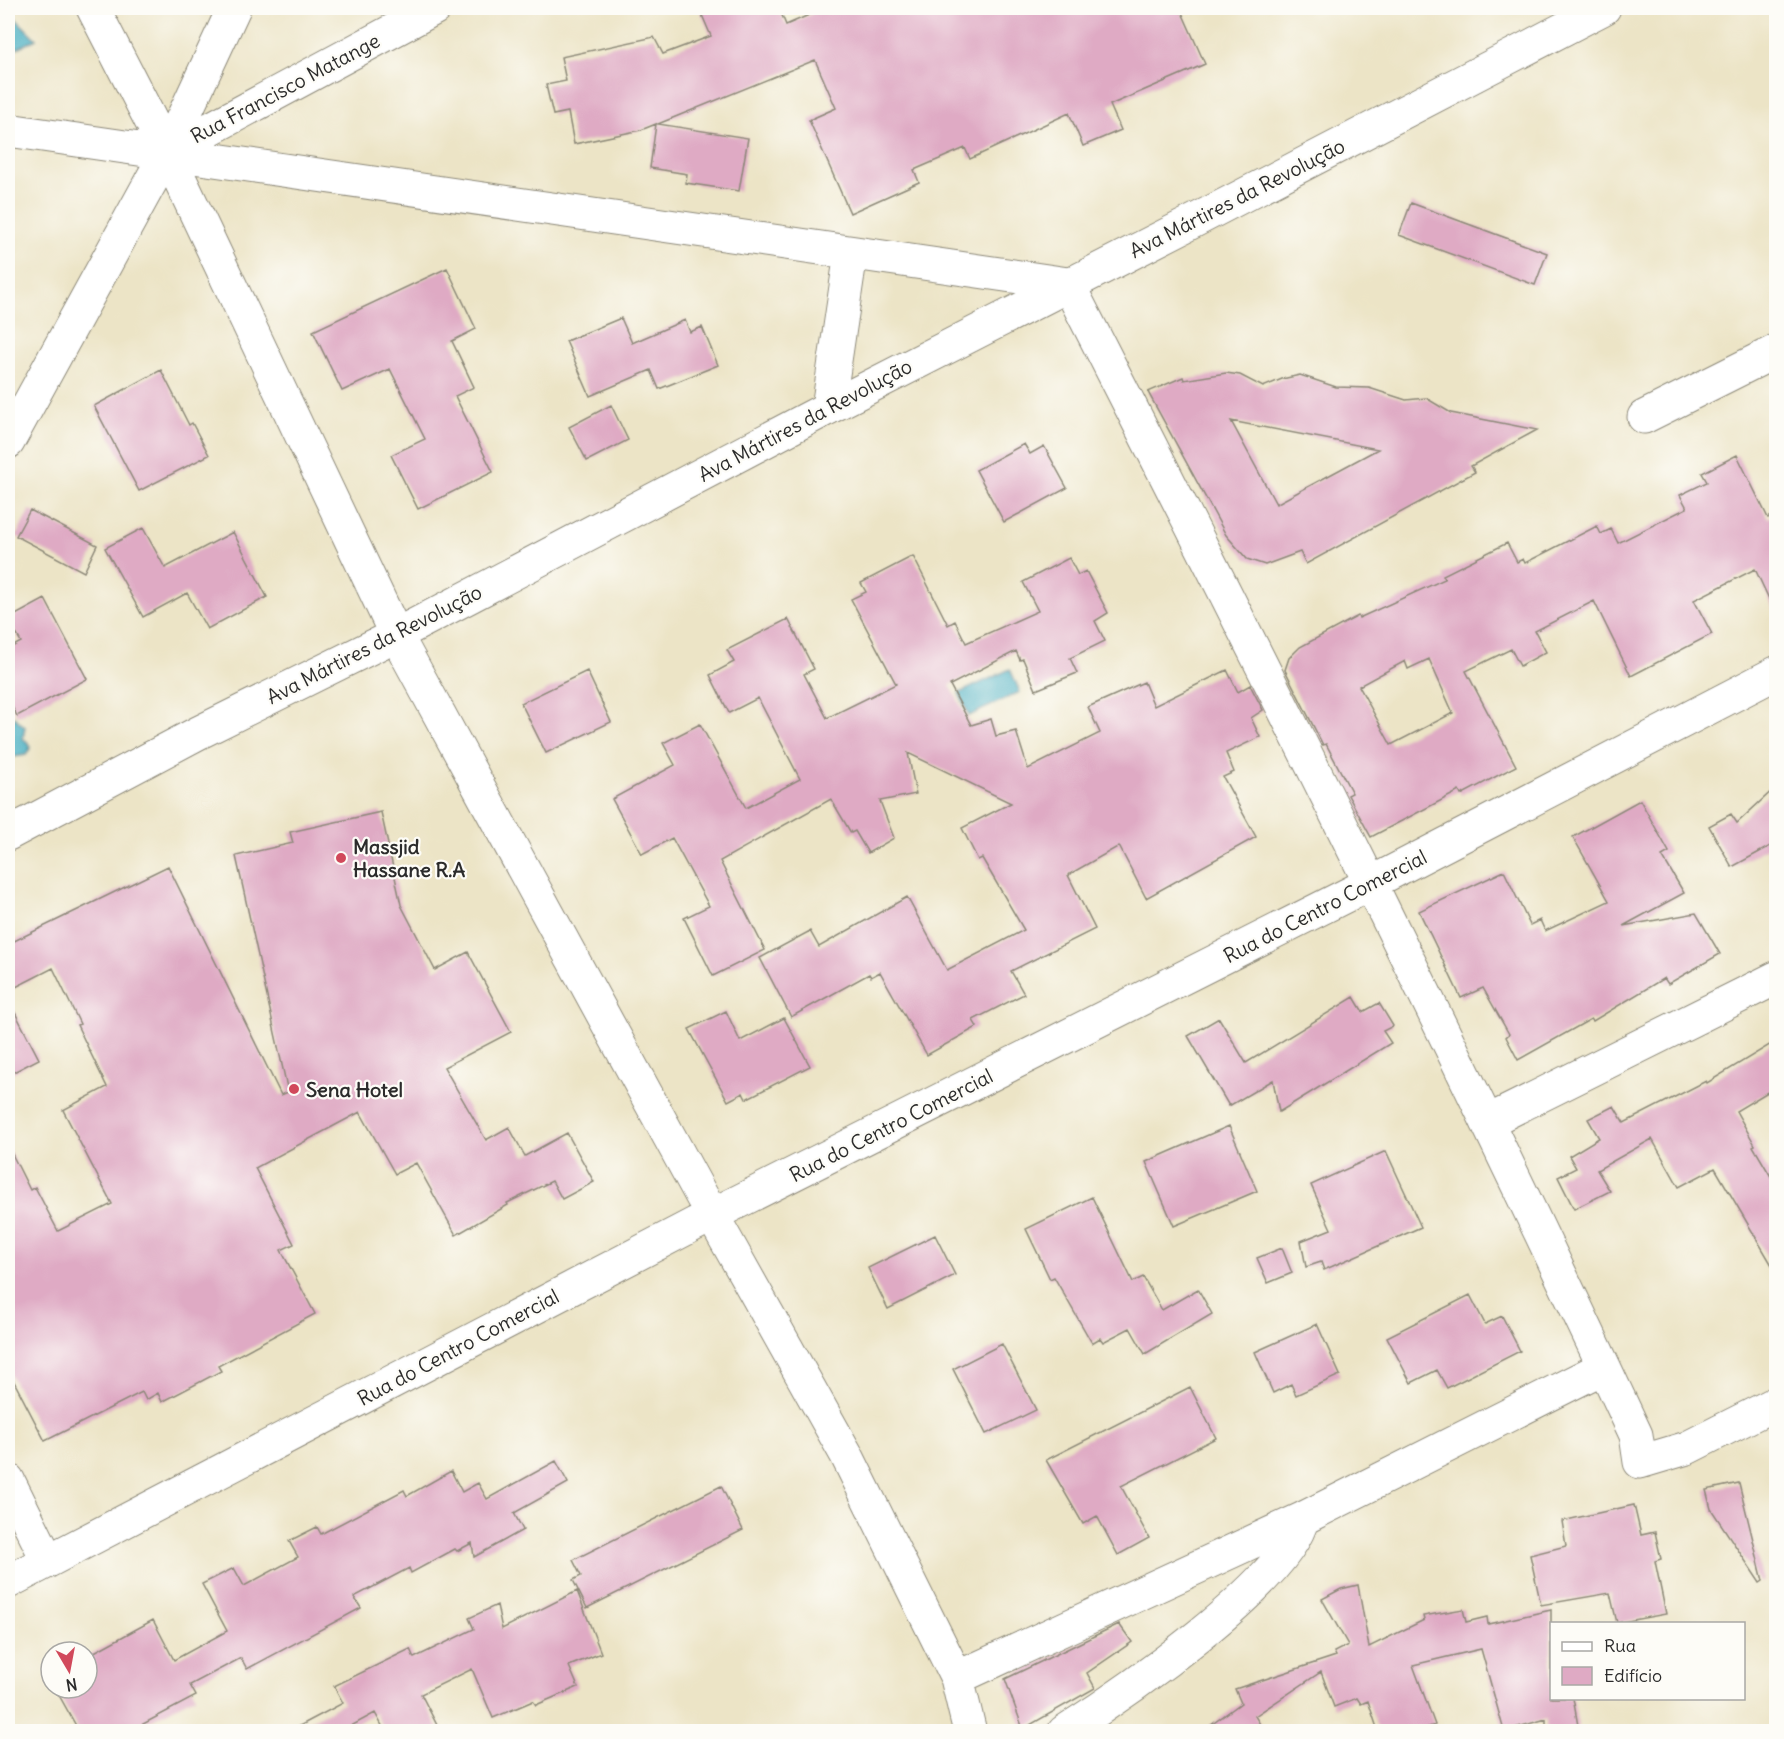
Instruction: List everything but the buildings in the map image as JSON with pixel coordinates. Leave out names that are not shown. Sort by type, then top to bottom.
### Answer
[{"type":"street","points":[[93,8],[167,152],[396,635],[712,1215],[846,1454],[957,1678],[970,1731]]},
{"type":"street","points":[[8,442],[167,152],[234,8]]},
{"type":"street","name":"Rua Francisco Matange","points":[[167,152],[435,8]]},
{"type":"street","name":"Ava Mártires da Revolução","points":[[8,834],[198,733],[396,635],[828,408],[1603,8]]},
{"type":"street","points":[[8,130],[1068,284],[1239,617],[1371,883],[1636,1435],[1640,1462],[1687,1448],[1776,1403]]},
{"type":"street","points":[[828,408],[851,253]]},
{"type":"street","points":[[1644,417],[1776,351]]},
{"type":"street","name":"Rua do Centro Comercial","points":[[8,1582],[712,1215],[1371,883],[1776,673]]},
{"type":"street","points":[[1487,1122],[1776,978]]},
{"type":"street","points":[[957,1678],[1302,1520],[1604,1367]]},
{"type":"street","points":[[8,1480],[48,1561]]},
{"type":"street","points":[[1064,1731],[1124,1692],[1213,1623],[1261,1582],[1299,1530],[1302,1520]]},
{"type":"water","points":[[8,16],[13,16],[36,39],[8,53]]},
{"type":"water","points":[[1010,669],[1020,692],[969,716],[959,693]]},
{"type":"water","points":[[8,716],[14,717],[25,727],[23,738],[31,747],[26,755],[14,757],[8,753]]},
{"type":"place","name":"Massjid Hassane R.A","points":[[341,858]]},
{"type":"place","name":"Sena Hotel","points":[[294,1089]]}]
